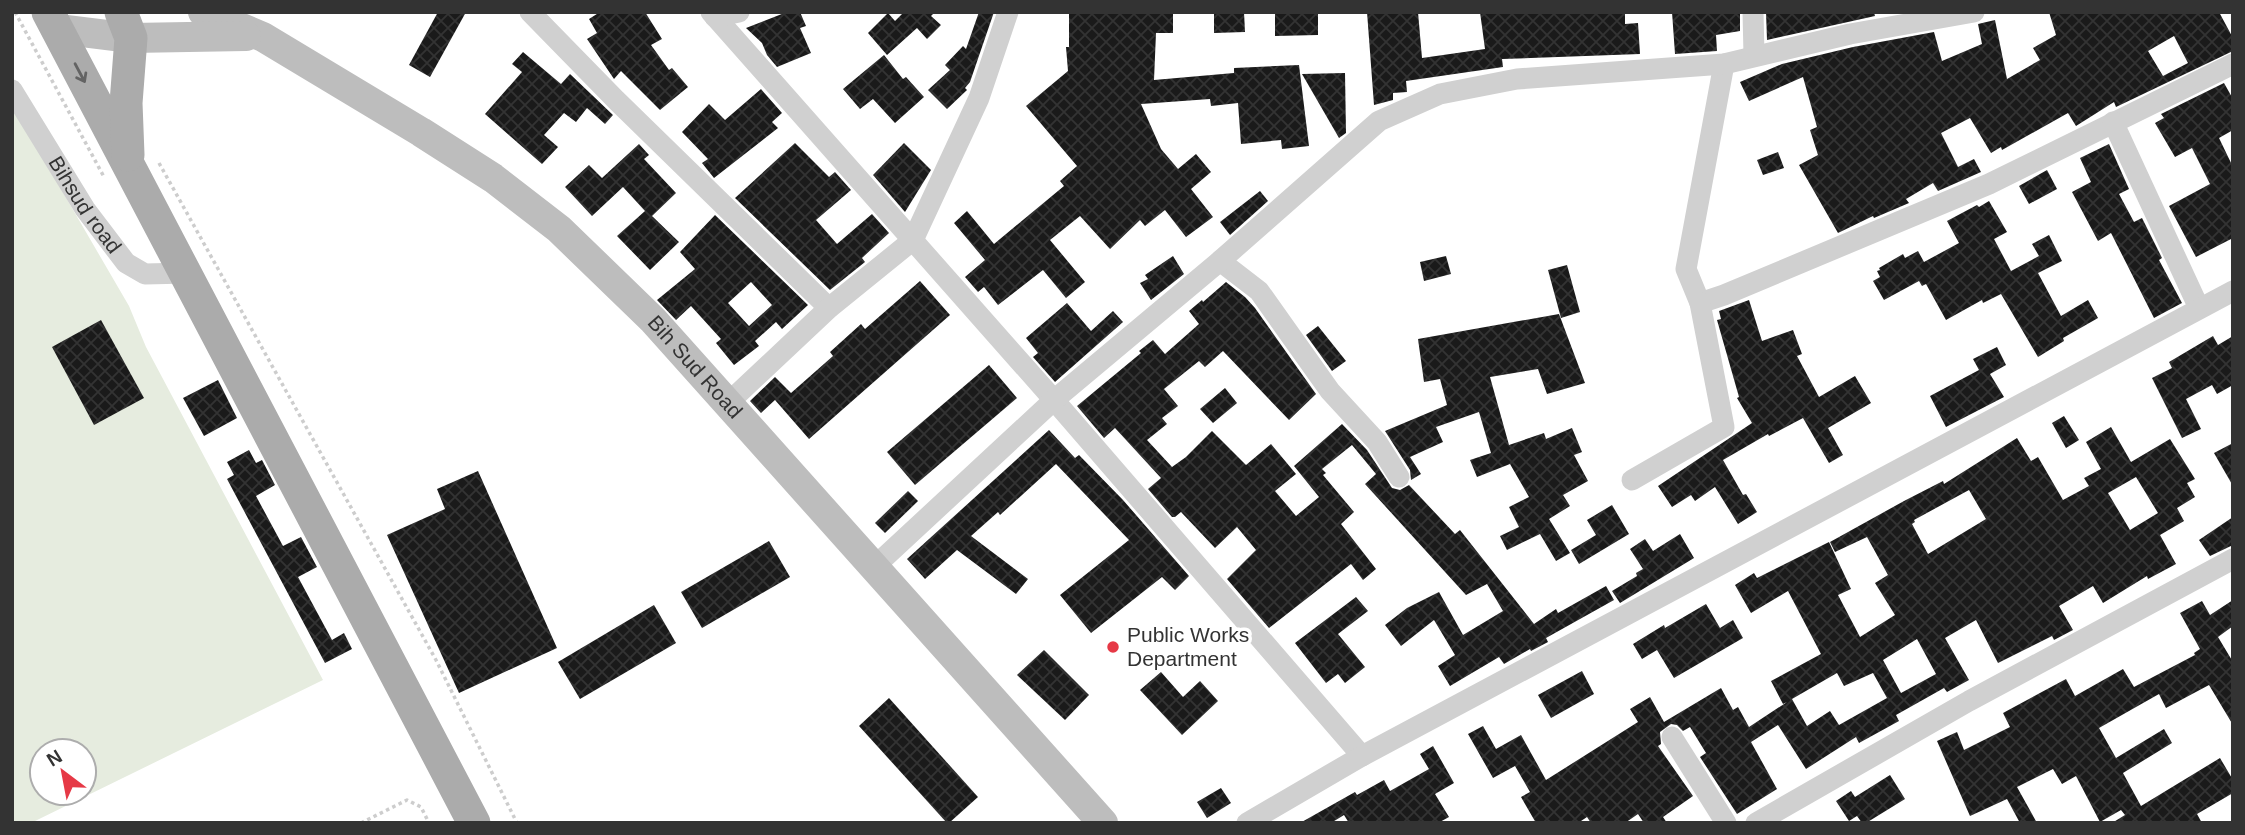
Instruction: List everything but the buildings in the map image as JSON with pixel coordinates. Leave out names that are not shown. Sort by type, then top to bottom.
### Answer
[{"type":"main road","name":"Bih Sud Road","points":[[203,12],[263,37],[462,158],[559,229],[653,320],[1102,823]]},
{"type":"main road","points":[[53,21],[263,37]]},
{"type":"main road","points":[[53,21],[142,161]]},
{"type":"main road","points":[[126,25],[126,103],[142,161],[187,273],[474,823]]},
{"type":"street","points":[[530,12],[615,100],[829,308]]},
{"type":"street","points":[[713,15],[739,12]]},
{"type":"street","points":[[727,404],[829,308],[914,240],[979,98],[1008,12]]},
{"type":"street","points":[[1752,12],[1754,55]]},
{"type":"street","points":[[874,567],[1054,400],[1220,261],[1379,121],[1440,94],[1517,79],[1724,64],[1850,34],[1974,12]]},
{"type":"street","points":[[713,15],[914,240],[1362,756]]},
{"type":"street","points":[[1632,480],[1724,427],[1700,303],[1686,269],[1724,64]]},
{"type":"street","points":[[1700,303],[1989,184],[2233,64]]},
{"type":"street","name":"Bihsud road","points":[[12,90],[85,209],[126,263],[145,274],[187,273]]},
{"type":"street","points":[[2113,122],[2199,308]]},
{"type":"street","points":[[1220,261],[1258,290],[1330,391],[1377,442],[1399,477]]},
{"type":"street","points":[[1247,823],[1362,756],[2233,291]]},
{"type":"street","points":[[1756,823],[1969,701],[2233,559]]},
{"type":"street","points":[[1672,737],[1726,823]]},
{"type":"path","points":[[142,161],[436,660],[517,823]]},
{"type":"path","points":[[361,823],[407,800],[421,807],[429,823]]},
{"type":"shaded area","points":[[12,105],[129,306],[146,347],[323,680],[98,790],[98,737],[28,737],[28,807],[64,807],[31,823],[12,823]]},
{"type":"place","name":"Public Works Department","points":[[1113,647]]}]
